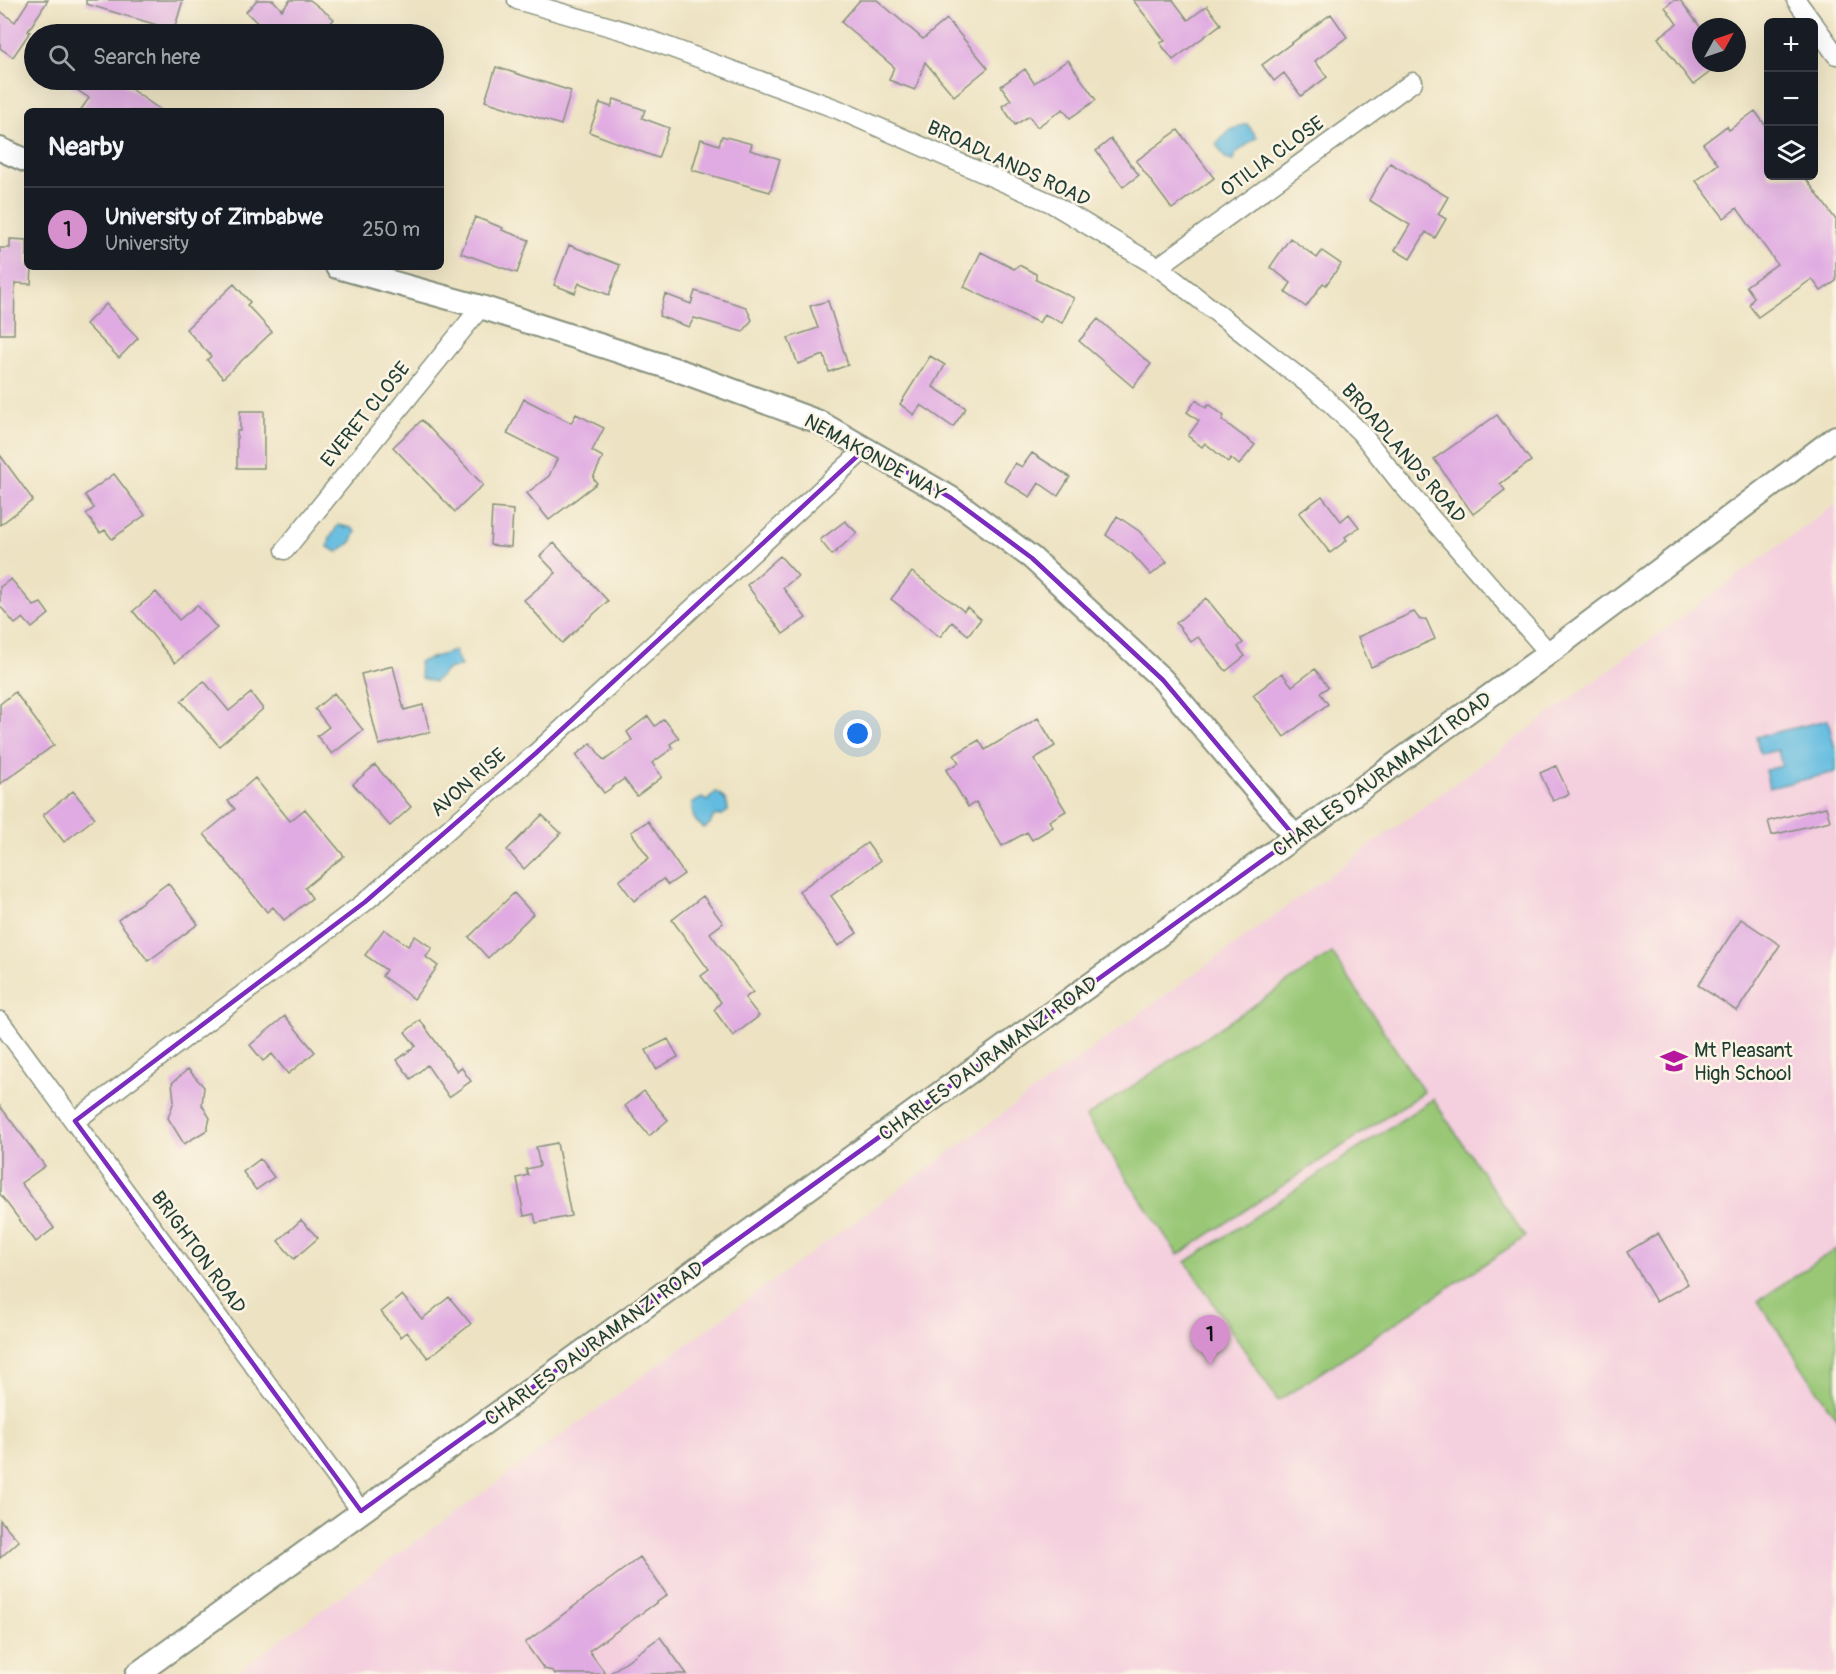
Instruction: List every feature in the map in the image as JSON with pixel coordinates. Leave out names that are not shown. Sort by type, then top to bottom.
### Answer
[{"type":"street","name":"BROADLANDS ROAD","points":[[518,0],[628,32],[837,109],[1051,203],[1158,267],[1322,395],[1361,433],[1399,481],[1549,653]]},
{"type":"street","points":[[1796,0],[1809,18]]},
{"type":"street","points":[[1818,30],[1836,55]]},
{"type":"street","name":"OTILIA CLOSE","points":[[1158,267],[1413,82]]},
{"type":"street","points":[[0,149],[24,160]]},
{"type":"street","name":"NEMAKONDE WAY","points":[[348,270],[481,307],[694,376],[819,422],[951,498],[1032,558],[1163,680],[1295,837]]},
{"type":"street","name":"EVERET CLOSE","points":[[285,550],[481,307]]},
{"type":"street","name":"CHARLES DAURAMANZI ROAD","points":[[137,1674],[1549,653],[1836,437]]},
{"type":"street","name":"AVON RISE","points":[[75,1121],[365,902],[536,753],[866,448]]},
{"type":"street","name":"BRIGHTON ROAD","points":[[0,1021],[361,1511]]},
{"type":"highlighted area","points":[[866,448],[951,498],[1032,558],[1163,680],[1295,837],[361,1511],[75,1121],[365,902],[536,753]]},
{"type":"shaded area","points":[[1836,504],[1836,1674],[234,1674],[1333,873]]},
{"type":"green space","points":[[1332,953],[1424,1092],[1178,1255],[1086,1117]]},
{"type":"green space","points":[[1433,1099],[1525,1237],[1278,1401],[1186,1262]]},
{"type":"green space","points":[[1836,1249],[1836,1418],[1758,1301]]},
{"type":"water","points":[[1247,124],[1257,137],[1235,154],[1233,161],[1226,159],[1216,144],[1230,130]]},
{"type":"water","points":[[338,525],[352,528],[356,532],[351,542],[338,552],[328,547],[330,538]]},
{"type":"water","points":[[454,651],[461,666],[448,669],[434,682],[421,678],[419,662]]},
{"type":"water","points":[[1828,720],[1836,753],[1836,772],[1769,788],[1765,770],[1782,766],[1778,750],[1760,754],[1756,737]]},
{"type":"water","points":[[716,792],[725,800],[728,811],[714,816],[710,824],[704,828],[697,823],[694,817],[692,803],[702,798],[707,801]]},
{"type":"building","points":[[29,0],[48,0],[33,24],[24,24],[24,41],[13,57],[0,48],[0,11],[15,22]]},
{"type":"building","points":[[86,0],[183,0],[176,24],[154,24],[86,4]]},
{"type":"building","points":[[257,0],[273,0],[282,10],[290,0],[310,0],[334,19],[330,24],[259,24],[246,12]]},
{"type":"building","points":[[860,0],[877,0],[923,39],[947,19],[988,68],[954,96],[925,62],[915,90],[889,80],[894,67],[841,22]]},
{"type":"building","points":[[1133,0],[1173,0],[1188,20],[1207,6],[1221,24],[1173,60],[1160,43],[1165,41]]},
{"type":"building","points":[[1674,0],[1680,0],[1694,18],[1692,72],[1710,72],[1693,85],[1658,38],[1677,24],[1665,7]]},
{"type":"building","points":[[1331,14],[1347,37],[1315,61],[1327,77],[1301,96],[1284,73],[1274,81],[1262,65]]},
{"type":"building","points":[[1068,60],[1096,100],[1070,118],[1063,109],[1037,127],[1029,116],[1015,125],[1002,106],[1011,100],[1001,86],[1025,69],[1034,83]]},
{"type":"building","points":[[496,67],[571,91],[561,125],[485,101]]},
{"type":"building","points":[[77,90],[132,90],[158,108],[82,108],[89,98]]},
{"type":"building","points":[[614,99],[645,110],[642,118],[669,128],[658,158],[589,132],[600,103],[611,107]]},
{"type":"building","points":[[1755,111],[1764,123],[1764,180],[1807,180],[1836,220],[1836,281],[1821,291],[1812,279],[1758,317],[1749,305],[1754,297],[1746,286],[1777,264],[1737,208],[1724,218],[1696,181],[1718,164],[1703,144],[1727,126],[1729,130]]},
{"type":"building","points":[[1178,130],[1214,178],[1172,209],[1136,161]]},
{"type":"building","points":[[722,136],[752,144],[750,150],[780,159],[770,192],[692,170],[701,139],[719,145]]},
{"type":"building","points":[[1111,139],[1139,175],[1123,187],[1096,151]]},
{"type":"building","points":[[1390,163],[1448,197],[1438,214],[1446,219],[1435,238],[1426,232],[1410,259],[1395,250],[1410,225],[1369,200]]},
{"type":"building","points":[[475,217],[529,240],[517,273],[461,253]]},
{"type":"building","points":[[1290,238],[1317,258],[1322,251],[1341,264],[1326,285],[1323,283],[1306,307],[1285,292],[1291,283],[1270,267]]},
{"type":"building","points":[[10,239],[24,240],[24,270],[32,270],[31,284],[15,283],[14,334],[0,334],[0,248],[10,248]]},
{"type":"building","points":[[569,245],[620,265],[609,295],[579,283],[575,293],[554,285]]},
{"type":"building","points":[[981,252],[1014,269],[1019,265],[1036,274],[1036,280],[1074,298],[1062,323],[1044,314],[1039,323],[964,287]]},
{"type":"building","points":[[234,284],[250,302],[247,305],[272,332],[223,378],[207,360],[211,356],[186,329]]},
{"type":"building","points":[[695,291],[746,307],[752,320],[743,332],[694,318],[689,327],[659,316],[665,294],[691,304]]},
{"type":"building","points":[[828,301],[848,365],[829,372],[824,355],[798,364],[788,338],[818,328],[810,306]]},
{"type":"building","points":[[106,304],[138,338],[119,358],[86,324]]},
{"type":"building","points":[[1098,319],[1151,364],[1133,387],[1079,341]]},
{"type":"building","points":[[930,356],[945,365],[933,387],[966,408],[953,427],[921,405],[914,415],[900,404]]},
{"type":"building","points":[[524,399],[571,423],[576,414],[604,428],[592,451],[603,457],[593,478],[597,483],[549,520],[527,493],[549,476],[557,459],[507,434]]},
{"type":"building","points":[[1196,400],[1206,408],[1209,404],[1224,416],[1222,420],[1255,445],[1239,465],[1231,458],[1228,462],[1205,443],[1202,447],[1188,436],[1199,421],[1187,412]]},
{"type":"building","points":[[240,411],[264,411],[264,468],[237,468],[237,431],[240,431]]},
{"type":"building","points":[[1497,415],[1531,461],[1500,484],[1505,490],[1473,514],[1434,459]]},
{"type":"building","points":[[422,420],[483,485],[455,512],[393,447]]},
{"type":"building","points":[[1032,453],[1070,477],[1058,496],[1039,483],[1030,497],[1004,481],[1015,463],[1022,467]]},
{"type":"building","points":[[0,455],[33,500],[0,525]]},
{"type":"building","points":[[114,474],[145,515],[112,539],[105,530],[100,533],[86,514],[94,508],[85,495]]},
{"type":"building","points":[[1322,496],[1341,521],[1349,514],[1359,527],[1345,537],[1347,540],[1330,553],[1299,513]]},
{"type":"building","points":[[492,508],[513,510],[511,547],[490,545]]},
{"type":"building","points":[[1117,516],[1139,531],[1167,562],[1151,575],[1132,554],[1106,535]]},
{"type":"building","points":[[845,521],[857,533],[832,555],[820,540]]},
{"type":"building","points":[[554,543],[608,601],[562,643],[524,600],[556,573],[540,556]]},
{"type":"building","points":[[780,556],[798,576],[783,588],[806,618],[783,634],[747,585]]},
{"type":"building","points":[[912,572],[964,611],[967,607],[981,619],[968,635],[952,622],[940,637],[891,599]]},
{"type":"building","points":[[11,579],[34,606],[41,603],[49,614],[32,628],[23,618],[15,624],[0,606],[0,587]]},
{"type":"building","points":[[156,592],[179,620],[197,605],[217,628],[175,663],[133,611]]},
{"type":"building","points":[[1206,598],[1243,643],[1238,647],[1245,656],[1226,671],[1198,637],[1191,642],[1176,623]]},
{"type":"building","points":[[1414,612],[1420,620],[1426,619],[1435,639],[1371,667],[1358,637]]},
{"type":"building","points":[[393,666],[404,710],[423,705],[430,732],[379,745],[361,674]]},
{"type":"building","points":[[1315,669],[1328,687],[1320,693],[1328,704],[1284,737],[1253,695],[1282,673],[1292,686]]},
{"type":"building","points":[[204,681],[229,711],[251,693],[263,709],[219,746],[181,701]]},
{"type":"building","points":[[15,692],[54,745],[0,784],[0,704]]},
{"type":"building","points":[[334,693],[363,730],[332,754],[317,736],[329,727],[315,709]]},
{"type":"building","points":[[648,716],[655,726],[664,719],[679,738],[670,744],[673,748],[652,763],[662,777],[637,796],[624,779],[604,793],[576,755],[591,743],[604,761],[632,740],[627,732]]},
{"type":"building","points":[[1038,718],[1055,746],[1034,759],[1066,811],[1049,821],[1053,827],[1032,840],[1027,832],[1002,846],[976,802],[968,807],[946,770],[959,763],[954,755],[979,740],[985,750]]},
{"type":"building","points":[[375,765],[411,807],[390,826],[353,784]]},
{"type":"building","points":[[1556,766],[1569,794],[1553,801],[1540,773]]},
{"type":"building","points":[[255,778],[290,821],[305,809],[344,856],[305,888],[312,898],[284,920],[273,907],[267,912],[204,834],[235,809],[228,801]]},
{"type":"building","points":[[73,791],[95,818],[64,842],[43,815]]},
{"type":"building","points":[[1826,807],[1830,821],[1772,835],[1768,821]]},
{"type":"building","points":[[542,815],[561,833],[524,869],[507,850]]},
{"type":"building","points":[[648,821],[684,874],[668,885],[663,879],[634,901],[619,881],[649,858],[631,832]]},
{"type":"building","points":[[867,843],[880,861],[831,896],[857,933],[838,946],[799,891]]},
{"type":"building","points":[[168,883],[198,924],[148,961],[118,920]]},
{"type":"building","points":[[514,893],[533,914],[488,958],[469,937]]},
{"type":"building","points":[[703,896],[723,923],[710,933],[753,992],[745,998],[759,1016],[733,1036],[714,1010],[721,1002],[701,976],[709,970],[672,920]]},
{"type":"building","points":[[1741,919],[1780,945],[1737,1011],[1698,985]]},
{"type":"building","points":[[384,929],[408,946],[415,936],[432,948],[426,957],[438,966],[414,999],[382,976],[386,970],[365,955]]},
{"type":"building","points":[[285,1016],[315,1052],[288,1074],[272,1054],[263,1061],[250,1045]]},
{"type":"building","points":[[420,1020],[457,1071],[461,1067],[471,1081],[449,1097],[427,1065],[411,1079],[397,1060],[416,1046],[405,1032]]},
{"type":"building","points":[[668,1039],[678,1057],[656,1069],[646,1050]]},
{"type":"building","points":[[188,1069],[204,1087],[202,1105],[210,1118],[207,1130],[184,1144],[168,1118],[174,1101],[172,1083]]},
{"type":"building","points":[[644,1091],[668,1120],[649,1136],[625,1106]]},
{"type":"building","points":[[0,1106],[45,1166],[21,1183],[54,1228],[36,1242],[0,1194]]},
{"type":"building","points":[[557,1143],[571,1216],[536,1223],[534,1214],[524,1216],[517,1178],[528,1175],[526,1169],[540,1166],[536,1147]]},
{"type":"building","points":[[260,1159],[274,1177],[256,1190],[243,1172]]},
{"type":"building","points":[[301,1220],[318,1238],[294,1259],[278,1241]]},
{"type":"building","points":[[1658,1233],[1688,1284],[1656,1302],[1627,1252]]},
{"type":"building","points":[[402,1295],[422,1319],[449,1297],[471,1324],[428,1358],[407,1332],[401,1337],[381,1312]]},
{"type":"building","points":[[0,1520],[19,1541],[0,1558]]},
{"type":"building","points":[[640,1557],[667,1595],[589,1651],[606,1674],[555,1674],[553,1671],[544,1669],[525,1643]]},
{"type":"building","points":[[660,1637],[687,1674],[609,1674]]},
{"type":"place","name":"Mt Pleasant High School","points":[[1674,1061]]},
{"type":"place","name":"University of Zimbabwe","points":[[1210,1365]]}]
